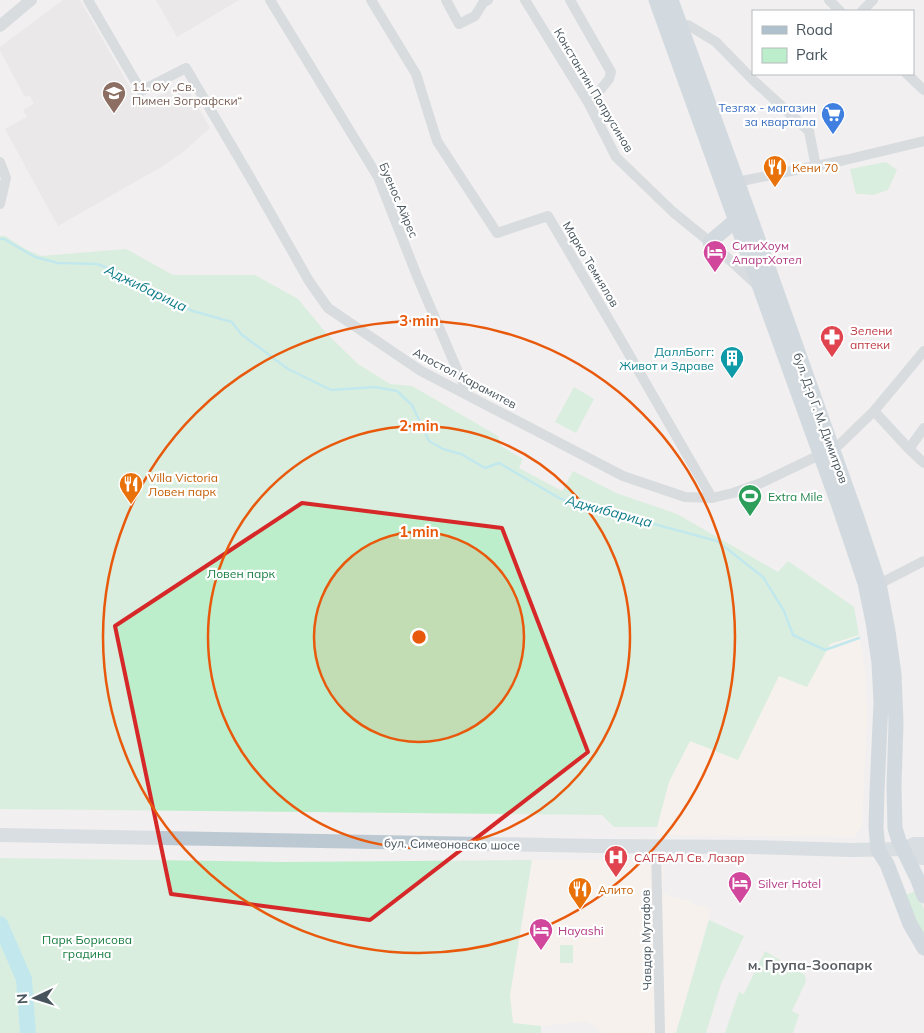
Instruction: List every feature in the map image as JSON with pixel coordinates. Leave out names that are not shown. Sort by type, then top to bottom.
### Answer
[{"type":"main road","name":"бул. Д-р Г. М. Димитров","points":[[656,0],[760,287],[879,584],[894,674],[896,723],[895,828],[924,896]]},
{"type":"main road","name":"бул. Д-р Г. М. Димитров","points":[[671,0],[737,182],[826,452],[865,583],[879,663],[881,702],[876,838],[878,850]]},
{"type":"main road","points":[[710,242],[736,220]]},
{"type":"main road","name":"бул. Симеоновско шосе","points":[[0,835],[878,850],[904,849],[914,844],[924,844]]},
{"type":"main road","name":"бул. Симеоновско шосе","points":[[904,849],[924,858]]},
{"type":"main road","points":[[878,850],[887,864],[910,924],[924,948]]},
{"type":"street","points":[[0,26],[31,0]]},
{"type":"street","name":"Апостол Карамитев","points":[[88,0],[141,91],[186,68],[309,281],[328,308],[420,371],[623,476],[685,498],[712,498],[761,483],[840,444],[874,411],[924,350]]},
{"type":"street","name":"Буенос Айрес","points":[[270,0],[378,177],[426,300],[468,395]]},
{"type":"street","name":"Марко Темнялов","points":[[371,0],[416,74],[437,141],[496,233],[548,216],[712,498]]},
{"type":"street","points":[[446,0],[459,24],[475,16],[482,3],[488,0]]},
{"type":"street","name":"Константин Попрусинов","points":[[525,0],[589,104],[616,157],[673,212],[760,287]]},
{"type":"street","points":[[570,0],[611,72],[609,79],[589,104]]},
{"type":"street","points":[[828,0],[839,10]]},
{"type":"street","points":[[863,10],[873,0]]},
{"type":"street","points":[[681,28],[688,25],[716,42],[753,80],[809,131],[816,166]]},
{"type":"street","points":[[908,75],[924,90]]},
{"type":"street","points":[[737,182],[924,141]]},
{"type":"street","points":[[0,162],[6,178],[0,204]]},
{"type":"street","points":[[874,411],[924,463]]},
{"type":"street","points":[[909,449],[924,428]]},
{"type":"street","points":[[879,584],[924,561]]},
{"type":"street","name":"Чавдар Мутафов","points":[[656,846],[660,1033]]},
{"type":"highlighted area","points":[[302,503],[502,528],[588,752],[370,920],[171,894],[115,626]]},
{"type":"shaded area","name":"11. ОУ „Св. Пимен Зографски“","points":[[63,0],[80,0],[140,105],[184,83],[210,128],[183,152],[163,166],[58,226],[5,129],[27,117],[23,110],[34,104],[30,95],[25,97],[0,47]]},
{"type":"shaded area","points":[[156,0],[239,0],[177,37]]},
{"type":"shaded area","points":[[859,635],[865,671],[867,717],[862,825],[854,837],[656,835],[669,782],[690,741],[779,676],[807,687],[830,644]]},
{"type":"shaded area","points":[[532,860],[664,860],[662,892],[669,896],[689,901],[692,904],[711,909],[676,1033],[601,1033],[599,1029],[587,1021],[541,1026],[513,1023],[510,995]]},
{"type":"green space","points":[[886,162],[897,170],[888,190],[873,195],[856,194],[850,169]]},
{"type":"green space","name":"Ловен парк","points":[[0,236],[5,236],[25,249],[41,256],[126,249],[173,275],[255,275],[298,299],[326,333],[358,364],[390,384],[412,386],[498,436],[501,446],[523,459],[519,468],[562,491],[573,471],[616,493],[677,514],[778,572],[788,561],[854,607],[859,635],[830,644],[807,687],[779,676],[738,760],[690,741],[669,782],[657,827],[614,827],[602,815],[0,809]]},
{"type":"green space","points":[[574,387],[594,399],[576,433],[555,422]]},
{"type":"green space","name":"Парк Борисова градина","points":[[0,858],[283,862],[532,860],[510,995],[513,1023],[541,1026],[541,1033],[0,1033]]},
{"type":"green space","points":[[916,891],[924,909],[924,937],[905,895]]},
{"type":"green space","points":[[709,920],[744,936],[721,984],[706,1033],[676,1033]]},
{"type":"green space","points":[[560,945],[573,945],[573,963],[560,963]]},
{"type":"green space","points":[[765,951],[805,975],[806,981],[792,1011],[799,1015],[793,1033],[725,1033],[739,992],[744,994]]},
{"type":"waterway","name":"Аджибарица","points":[[0,239],[4,239],[35,257],[58,263],[97,264],[130,277],[156,295],[193,311],[232,322],[241,334],[288,369],[331,390],[375,387],[397,391],[412,405],[429,441],[443,449],[461,454],[485,468],[499,463],[561,499],[717,541],[763,577],[784,611],[793,635],[825,650],[859,638]]},
{"type":"waterway","points":[[0,924],[24,979],[28,1033]]},
{"type":"place","name":"11. ОУ „Св. Пимен Зографски“","points":[[114,114]]},
{"type":"place","name":"Тезгях - магазин за квартала","points":[[833,135]]},
{"type":"place","name":"Кени 70","points":[[775,188]]},
{"type":"place","name":"СитиХоум АпартХотел","points":[[715,273]]},
{"type":"place","name":"Зелени аптеки","points":[[832,358]]},
{"type":"place","name":"ДаллБогг: Живот и Здраве","points":[[732,379]]},
{"type":"place","name":"Villa Victoria Ловен парк","points":[[131,505]]},
{"type":"place","name":"Extra Mile","points":[[750,517]]},
{"type":"place","name":"САГБАЛ Св. Лазар","points":[[616,878]]},
{"type":"place","name":"Silver Hotel","points":[[740,904]]},
{"type":"place","name":"Алито","points":[[580,910]]},
{"type":"place","name":"Hayashi","points":[[541,951]]},
{"type":"district","name":"м. Група-Зоопарк","points":[[810,965]]}]
